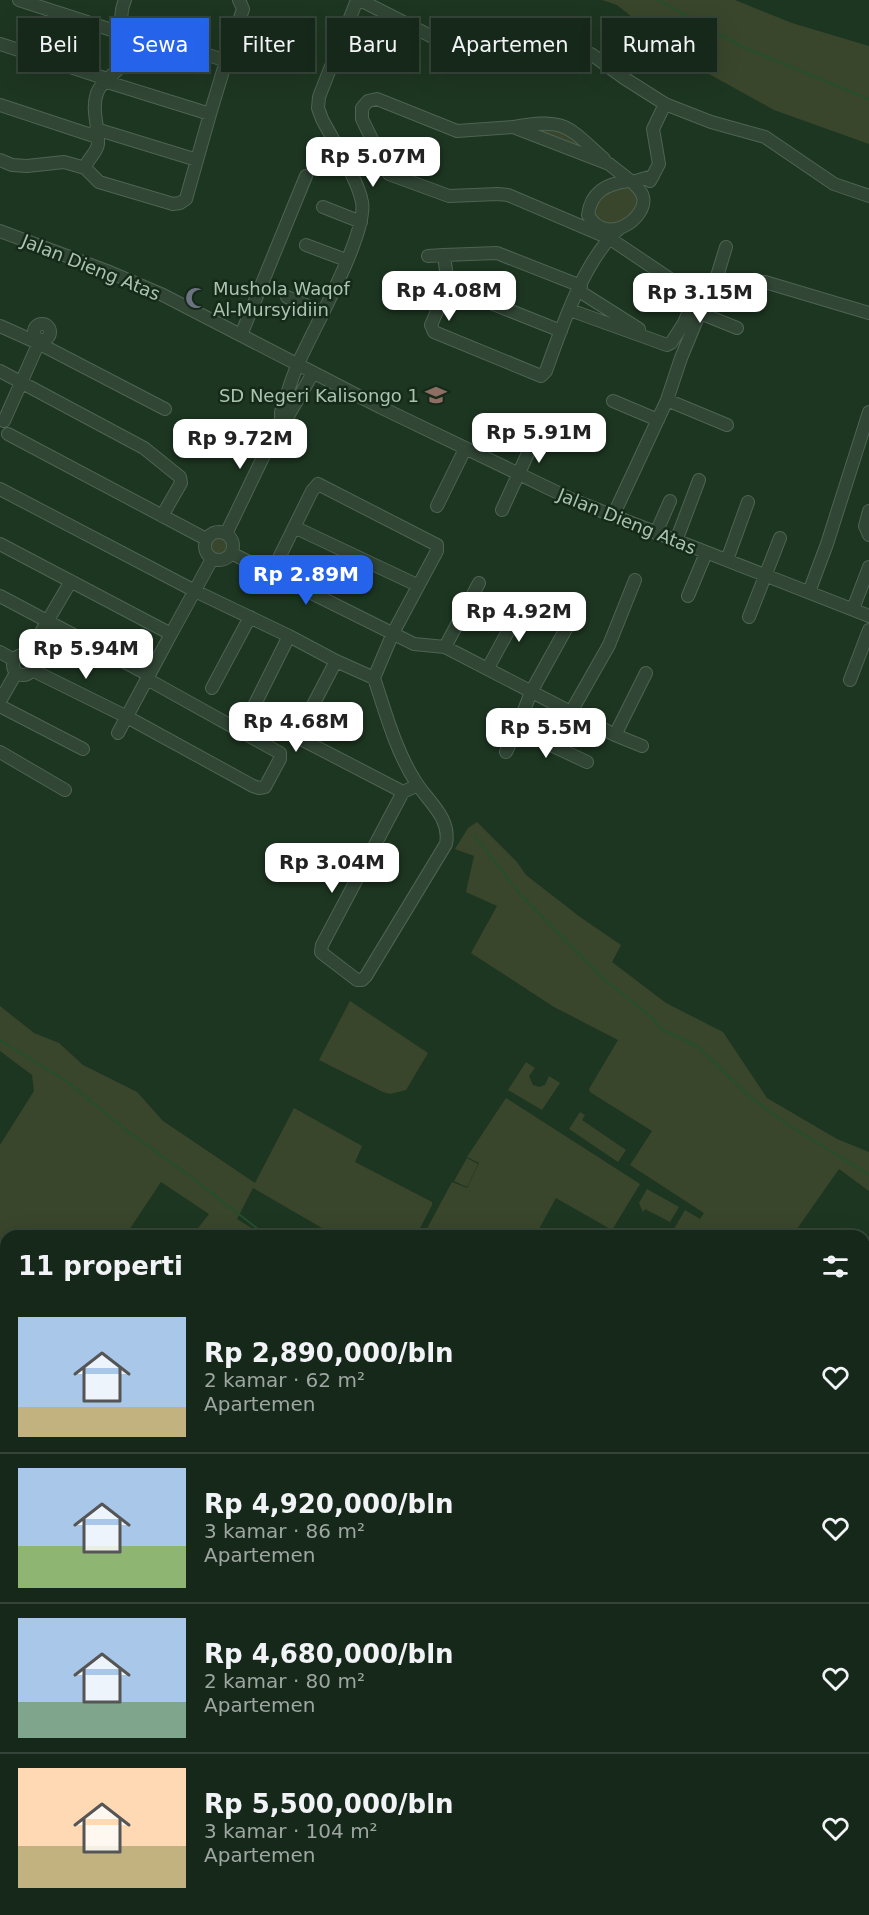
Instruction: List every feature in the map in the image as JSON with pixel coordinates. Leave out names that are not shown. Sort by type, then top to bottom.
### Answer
[{"type":"street","points":[[19,0],[111,26]]},
{"type":"street","points":[[121,18],[126,0]]},
{"type":"street","points":[[239,0],[243,9],[240,18]]},
{"type":"street","points":[[226,534],[281,420],[281,412],[297,365],[362,222],[362,202],[318,108],[319,97],[358,0],[464,53],[493,57],[519,51],[571,49],[591,54],[665,104],[711,122],[765,137],[834,184],[869,196]]},
{"type":"street","points":[[0,44],[210,114]]},
{"type":"street","points":[[85,168],[85,164],[97,149],[94,104],[105,80],[115,72]]},
{"type":"street","points":[[0,160],[12,165],[64,162],[85,168],[99,182],[172,204],[180,203],[186,199],[223,72]]},
{"type":"street","points":[[570,310],[664,345],[671,343],[684,323],[694,295],[603,235],[584,219],[504,194],[449,196],[389,174],[367,129],[361,113],[362,108],[368,101],[377,99],[457,131],[536,123],[562,125],[632,182],[643,196]]},
{"type":"street","points":[[444,255],[448,286],[431,325],[435,332],[541,376],[546,371],[603,235],[620,228],[637,216],[643,196],[658,164],[659,156],[653,129],[665,104]]},
{"type":"street","points":[[0,105],[197,160]]},
{"type":"street","points":[[513,127],[611,165]]},
{"type":"street","points":[[584,219],[596,193],[614,179],[611,165]]},
{"type":"street","points":[[241,335],[306,176]]},
{"type":"street","points":[[610,184],[632,182],[653,176]]},
{"type":"street","points":[[323,207],[362,222]]},
{"type":"street","name":"Jalan Dieng Atas","points":[[0,231],[118,275],[517,475],[613,516],[869,616]]},
{"type":"street","points":[[306,245],[346,260]]},
{"type":"street","points":[[613,516],[667,400],[681,358],[714,286],[726,247]]},
{"type":"street","points":[[428,256],[497,252],[580,289],[660,343]]},
{"type":"street","points":[[714,286],[739,282],[765,282],[869,313]]},
{"type":"street","points":[[448,286],[561,331]]},
{"type":"street","points":[[287,297],[322,312]]},
{"type":"street","points":[[700,313],[737,328]]},
{"type":"street","points":[[0,326],[39,341],[165,409]]},
{"type":"street","points":[[39,341],[2,420],[9,428],[4,436],[206,539]]},
{"type":"street","points":[[0,371],[144,448],[180,477],[181,483],[162,516]]},
{"type":"street","points":[[281,420],[288,416],[313,373]]},
{"type":"street","points":[[290,386],[303,392]]},
{"type":"street","points":[[667,400],[727,425]]},
{"type":"street","points":[[613,401],[658,420]]},
{"type":"street","points":[[809,592],[827,544],[869,412]]},
{"type":"street","points":[[502,510],[534,440]]},
{"type":"street","points":[[437,506],[465,449]]},
{"type":"street","points":[[676,541],[699,480]]},
{"type":"street","points":[[272,572],[314,486],[320,484],[437,545],[437,551],[393,633],[374,678],[398,748],[418,784],[445,824],[446,844],[366,976],[362,980],[357,980],[323,954],[321,948],[403,792],[418,784]]},
{"type":"street","points":[[0,489],[195,591],[374,678]]},
{"type":"street","points":[[656,533],[670,501]]},
{"type":"street","points":[[727,560],[748,502]]},
{"type":"street","points":[[869,511],[865,526],[869,535]]},
{"type":"street","points":[[294,527],[417,585]]},
{"type":"street","points":[[215,532],[226,534],[233,542],[231,553],[223,560],[212,559],[204,549],[206,539],[215,532]]},
{"type":"street","points":[[748,617],[780,538]]},
{"type":"street","points":[[0,544],[171,634]]},
{"type":"street","points":[[231,553],[414,644],[445,647],[615,735],[642,746]]},
{"type":"street","points":[[688,596],[706,553]]},
{"type":"street","points":[[118,733],[212,559]]},
{"type":"street","points":[[853,609],[869,567]]},
{"type":"street","points":[[571,712],[609,645],[635,580]]},
{"type":"street","points":[[27,656],[71,581]]},
{"type":"street","points":[[445,647],[479,583]]},
{"type":"street","points":[[0,596],[278,751],[281,757],[265,787],[253,786],[127,717],[32,669]]},
{"type":"street","points":[[488,668],[523,604]]},
{"type":"street","points":[[212,688],[250,617]]},
{"type":"street","points":[[506,752],[531,692],[567,627]]},
{"type":"street","points":[[850,680],[869,630]]},
{"type":"street","points":[[252,710],[289,636]]},
{"type":"street","points":[[0,652],[14,660]]},
{"type":"street","points":[[16,673],[25,675],[32,669],[33,663],[27,656],[19,656],[14,660],[16,673],[0,704],[83,749]]},
{"type":"street","points":[[336,661],[300,730],[299,738],[403,792]]},
{"type":"street","points":[[615,735],[646,673]]},
{"type":"street","points":[[517,729],[587,762]]},
{"type":"street","points":[[0,752],[65,790]]},
{"type":"green space","points":[[602,0],[735,0],[792,23],[869,46],[869,144],[774,110],[705,72],[717,72],[717,18],[633,18],[617,5]]},
{"type":"green space","points":[[553,126],[585,147],[585,150],[531,127]]},
{"type":"green space","points":[[630,186],[638,193],[630,215],[608,226],[593,217],[598,201],[604,193]]},
{"type":"green space","points":[[218,536],[225,539],[228,546],[225,553],[218,556],[211,553],[208,546],[211,539]]},
{"type":"green space","points":[[477,822],[517,862],[526,875],[621,945],[612,962],[666,1003],[723,1032],[767,1098],[837,1139],[869,1152],[869,1191],[839,1169],[796,1230],[673,1230],[685,1210],[700,1219],[704,1213],[630,1165],[652,1131],[590,1092],[589,1089],[618,1040],[554,1007],[471,953],[497,906],[466,892],[474,856],[455,849],[468,828]]},
{"type":"green space","points":[[350,1001],[428,1053],[406,1090],[390,1094],[383,1092],[319,1060]]},
{"type":"green space","points":[[0,1006],[34,1033],[59,1043],[83,1065],[137,1092],[163,1121],[255,1183],[294,1108],[362,1146],[355,1162],[432,1202],[432,1205],[419,1230],[321,1230],[322,1228],[253,1188],[237,1219],[252,1230],[197,1230],[209,1214],[161,1182],[129,1230],[0,1230],[0,1145],[34,1091],[32,1075],[0,1051]]},
{"type":"green space","points":[[526,1062],[535,1068],[529,1076],[533,1085],[539,1087],[545,1085],[549,1076],[560,1083],[542,1110],[508,1090]]},
{"type":"green space","points":[[506,1098],[640,1184],[612,1230],[556,1198],[538,1230],[426,1230],[452,1182],[467,1188],[479,1163],[467,1157]]},
{"type":"green space","points":[[580,1112],[585,1115],[582,1120],[626,1150],[618,1162],[569,1129]]},
{"type":"green space","points":[[467,1158],[478,1164],[467,1187],[454,1181]]},
{"type":"green space","points":[[647,1189],[679,1207],[670,1222],[645,1209],[643,1212],[639,1203]]},
{"type":"waterway","points":[[658,0],[743,47],[869,99]]},
{"type":"waterway","points":[[474,835],[519,893],[607,982],[649,1015],[663,1030],[697,1046],[748,1095],[787,1124],[869,1175]]},
{"type":"waterway","points":[[0,1040],[68,1082],[127,1131],[259,1230]]},
{"type":"place","name":"Mushola Waqof Al-Mursyidiin","points":[[196,298]]},
{"type":"place","name":"SD Negeri Kalisongo 1","points":[[436,395]]}]
